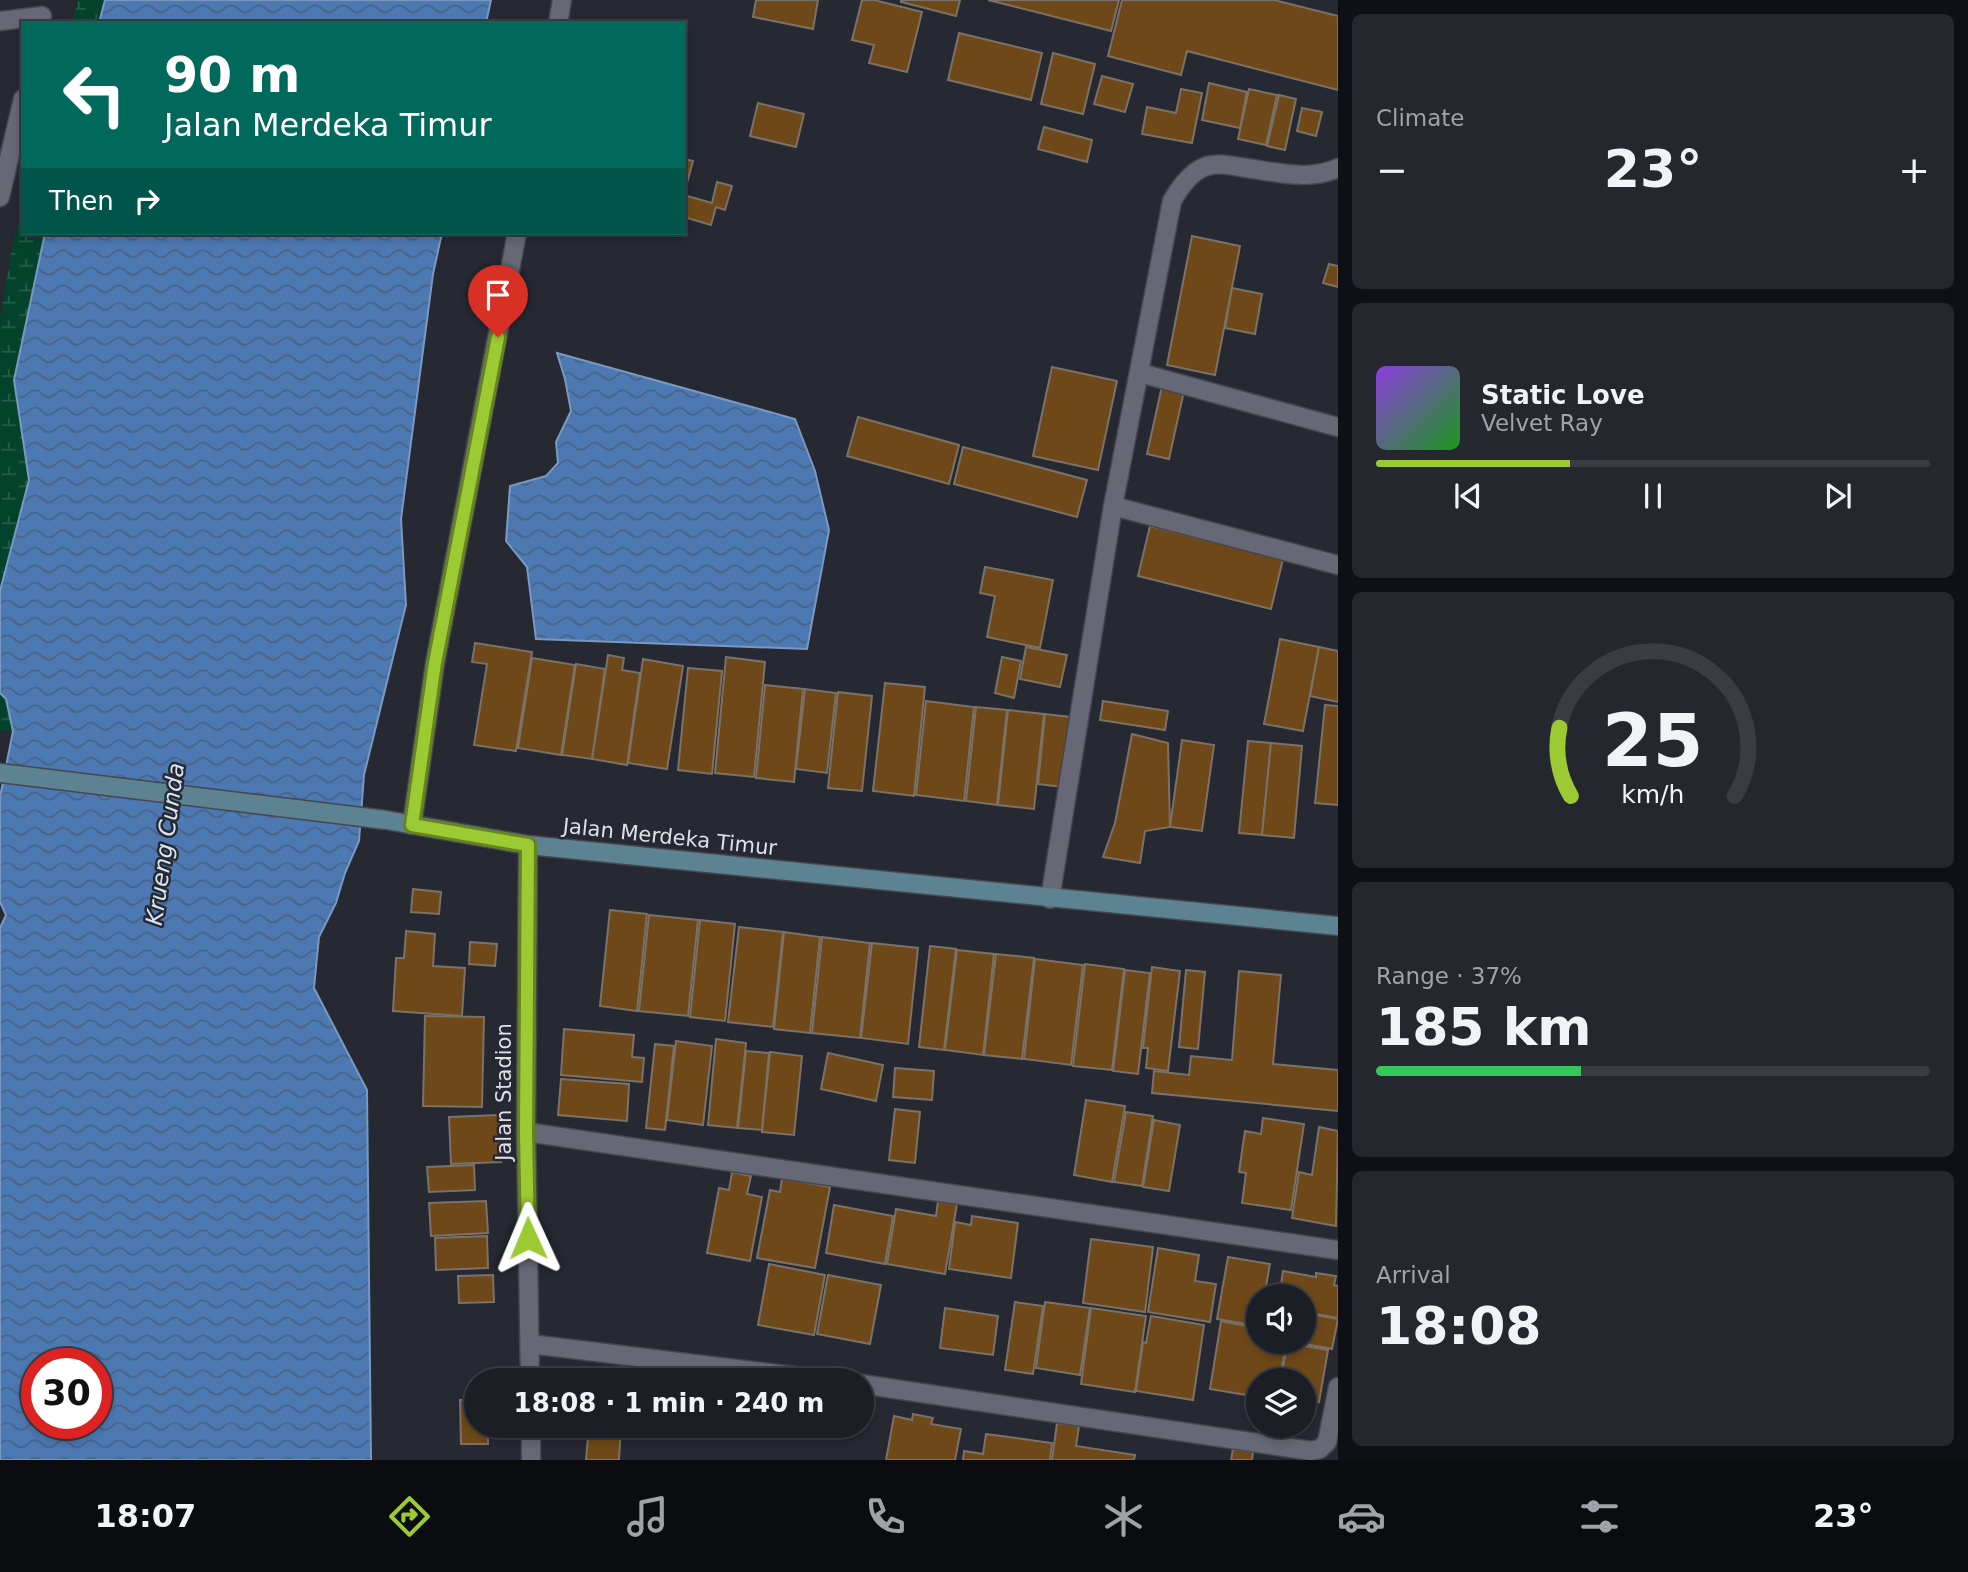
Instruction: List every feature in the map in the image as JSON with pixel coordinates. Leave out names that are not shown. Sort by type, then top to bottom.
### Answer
[{"type":"main road","name":"Jalan Merdeka Timur","points":[[0,772],[386,820],[528,845],[1338,926]]},
{"type":"street","points":[[558,21],[562,0]]},
{"type":"street","points":[[0,21],[43,13]]},
{"type":"street","points":[[0,197],[21,108]]},
{"type":"street","points":[[1051,899],[1113,506],[1172,201],[1186,181],[1205,166],[1221,164],[1298,175],[1317,174],[1338,168]]},
{"type":"street","points":[[412,825],[435,663],[517,235]]},
{"type":"street","points":[[1140,373],[1338,427]]},
{"type":"street","points":[[1113,506],[1338,565]]},
{"type":"street","name":"Jalan Stadion","points":[[528,845],[526,1132],[530,1368]]},
{"type":"street","points":[[526,1132],[1338,1250]]},
{"type":"street","points":[[530,1343],[731,1368]]},
{"type":"street","points":[[874,1386],[1311,1451],[1327,1442],[1338,1387]]},
{"type":"street","points":[[531,1438],[531,1460]]},
{"type":"green space","points":[[78,0],[105,0],[100,21],[73,21]]},
{"type":"green space","points":[[21,213],[21,235],[45,235],[14,380],[29,480],[0,591],[0,317],[13,242]]},
{"type":"green space","points":[[0,693],[6,699],[13,731],[0,730]]},
{"type":"water","points":[[105,0],[491,0],[486,21],[100,21]]},
{"type":"water","name":"Krueng Cunda","points":[[45,235],[442,235],[433,274],[401,519],[406,605],[364,775],[359,841],[336,903],[319,937],[314,988],[367,1090],[371,1460],[0,1460],[0,928],[6,915],[0,902],[0,797],[13,731],[6,699],[0,693],[0,591],[29,480],[14,380]]},
{"type":"water","points":[[557,353],[795,419],[815,471],[829,530],[807,649],[536,639],[527,567],[506,541],[510,486],[546,476],[558,463],[556,442],[571,411]]},
{"type":"building","points":[[756,0],[818,0],[813,29],[753,17]]},
{"type":"building","points":[[862,0],[874,0],[922,12],[907,72],[869,63],[874,45],[852,40]]},
{"type":"building","points":[[901,0],[960,0],[956,16]]},
{"type":"building","points":[[988,0],[1119,0],[1111,31]]},
{"type":"building","points":[[1122,0],[1274,0],[1338,16],[1338,90],[1187,51],[1181,75],[1108,56]]},
{"type":"building","points":[[959,33],[1042,53],[1031,100],[948,80]]},
{"type":"building","points":[[1053,53],[1095,64],[1083,114],[1041,104]]},
{"type":"building","points":[[1102,76],[1133,84],[1125,112],[1094,104]]},
{"type":"building","points":[[1209,83],[1247,92],[1240,128],[1202,120]]},
{"type":"building","points":[[1181,89],[1202,93],[1192,143],[1142,134],[1147,107],[1176,113]]},
{"type":"building","points":[[1249,89],[1277,95],[1266,145],[1238,139]]},
{"type":"building","points":[[1279,95],[1296,99],[1285,150],[1267,146]]},
{"type":"building","points":[[758,103],[804,114],[796,147],[750,136]]},
{"type":"building","points":[[1302,108],[1322,112],[1316,136],[1297,131]]},
{"type":"building","points":[[1044,127],[1092,140],[1087,162],[1038,149]]},
{"type":"building","points":[[686,159],[693,161],[686,187]]},
{"type":"building","points":[[717,182],[732,186],[725,210],[716,207],[711,225],[686,218],[686,196],[712,203]]},
{"type":"building","points":[[1192,236],[1240,246],[1215,375],[1167,365]]},
{"type":"building","points":[[1329,264],[1338,266],[1338,287],[1323,283]]},
{"type":"building","points":[[1232,288],[1262,294],[1255,334],[1225,328]]},
{"type":"building","points":[[1052,367],[1117,381],[1098,470],[1033,456]]},
{"type":"building","points":[[1162,386],[1184,391],[1169,459],[1147,454]]},
{"type":"building","points":[[858,417],[959,445],[949,484],[847,456]]},
{"type":"building","points":[[963,447],[1087,480],[1077,517],[954,484]]},
{"type":"building","points":[[1150,526],[1283,559],[1271,609],[1138,576]]},
{"type":"building","points":[[985,567],[1053,580],[1040,648],[987,637],[995,596],[980,593]]},
{"type":"building","points":[[1280,639],[1319,647],[1303,731],[1264,724]]},
{"type":"building","points":[[475,643],[532,652],[516,751],[474,745],[487,664],[472,662]]},
{"type":"building","points":[[1026,647],[1067,655],[1060,687],[1020,679]]},
{"type":"building","points":[[1319,647],[1338,651],[1338,702],[1310,696]]},
{"type":"building","points":[[608,655],[624,658],[622,670],[640,673],[627,765],[592,759]]},
{"type":"building","points":[[726,657],[765,662],[754,777],[715,773]]},
{"type":"building","points":[[1002,657],[1021,661],[1014,698],[995,693]]},
{"type":"building","points":[[532,658],[575,665],[561,755],[518,748]]},
{"type":"building","points":[[643,659],[683,666],[667,769],[628,763]]},
{"type":"building","points":[[576,664],[605,669],[592,759],[562,755]]},
{"type":"building","points":[[688,668],[722,671],[712,774],[678,770]]},
{"type":"building","points":[[885,683],[925,687],[914,796],[873,791]]},
{"type":"building","points":[[765,685],[803,689],[794,782],[756,778]]},
{"type":"building","points":[[805,689],[836,693],[827,773],[796,769]]},
{"type":"building","points":[[838,692],[872,696],[862,791],[828,788]]},
{"type":"building","points":[[926,701],[974,707],[964,801],[916,795]]},
{"type":"building","points":[[1103,701],[1168,711],[1165,730],[1100,720]]},
{"type":"building","points":[[1325,705],[1338,706],[1338,805],[1315,803]]},
{"type":"building","points":[[976,707],[1007,710],[997,805],[966,801]]},
{"type":"building","points":[[1008,710],[1044,714],[1034,809],[998,805]]},
{"type":"building","points":[[1045,714],[1070,717],[1063,787],[1038,784]]},
{"type":"building","points":[[1132,734],[1168,743],[1170,827],[1145,831],[1140,863],[1103,857],[1115,823]]},
{"type":"building","points":[[1182,740],[1214,745],[1202,831],[1170,827]]},
{"type":"building","points":[[1248,741],[1271,743],[1262,835],[1239,833]]},
{"type":"building","points":[[1271,743],[1302,746],[1294,838],[1262,835]]},
{"type":"building","points":[[413,889],[441,892],[439,914],[411,912]]},
{"type":"building","points":[[610,910],[647,914],[637,1011],[600,1006]]},
{"type":"building","points":[[649,915],[698,920],[688,1016],[639,1011]]},
{"type":"building","points":[[700,920],[735,924],[725,1021],[690,1017]]},
{"type":"building","points":[[739,927],[783,932],[773,1027],[728,1022]]},
{"type":"building","points":[[406,931],[435,934],[433,966],[465,968],[462,1016],[393,1011],[396,958],[404,958]]},
{"type":"building","points":[[784,932],[820,937],[810,1033],[774,1029]]},
{"type":"building","points":[[822,937],[870,943],[860,1038],[812,1033]]},
{"type":"building","points":[[470,942],[497,944],[495,966],[469,964]]},
{"type":"building","points":[[872,943],[918,948],[908,1044],[861,1038]]},
{"type":"building","points":[[930,946],[956,949],[944,1050],[919,1047]]},
{"type":"building","points":[[957,950],[994,954],[983,1055],[945,1050]]},
{"type":"building","points":[[996,954],[1034,958],[1022,1059],[984,1055]]},
{"type":"building","points":[[1035,959],[1083,965],[1071,1065],[1024,1059]]},
{"type":"building","points":[[1085,964],[1124,969],[1112,1070],[1073,1066]]},
{"type":"building","points":[[1152,967],[1180,971],[1168,1071],[1146,1068],[1148,1048],[1143,1048]]},
{"type":"building","points":[[1125,970],[1150,973],[1138,1074],[1113,1071]]},
{"type":"building","points":[[1186,970],[1205,972],[1198,1049],[1179,1047]]},
{"type":"building","points":[[1239,971],[1281,975],[1273,1064],[1338,1070],[1338,1111],[1152,1093],[1154,1071],[1189,1075],[1191,1056],[1232,1060]]},
{"type":"building","points":[[425,1016],[484,1017],[482,1107],[423,1106]]},
{"type":"building","points":[[564,1029],[634,1035],[632,1057],[644,1058],[642,1082],[561,1075]]},
{"type":"building","points":[[716,1039],[746,1043],[737,1128],[708,1125]]},
{"type":"building","points":[[676,1041],[712,1046],[703,1125],[667,1120]]},
{"type":"building","points":[[655,1044],[674,1046],[665,1130],[646,1128]]},
{"type":"building","points":[[746,1051],[769,1053],[762,1130],[738,1128]]},
{"type":"building","points":[[770,1052],[802,1056],[794,1135],[762,1132]]},
{"type":"building","points":[[828,1053],[883,1065],[876,1101],[821,1089]]},
{"type":"building","points":[[895,1068],[934,1071],[932,1100],[893,1097]]},
{"type":"building","points":[[561,1079],[629,1084],[627,1121],[558,1115]]},
{"type":"building","points":[[1086,1100],[1125,1106],[1112,1182],[1074,1175]]},
{"type":"building","points":[[895,1109],[920,1112],[915,1163],[889,1160]]},
{"type":"building","points":[[1126,1112],[1153,1116],[1142,1186],[1114,1182]]},
{"type":"building","points":[[499,1115],[501,1162],[451,1164],[449,1117]]},
{"type":"building","points":[[1263,1118],[1304,1124],[1291,1210],[1242,1203],[1246,1173],[1239,1172],[1245,1131],[1261,1134]]},
{"type":"building","points":[[1154,1120],[1180,1125],[1169,1191],[1143,1187]]},
{"type":"building","points":[[1319,1127],[1338,1131],[1336,1226],[1292,1218],[1299,1172],[1312,1175]]},
{"type":"building","points":[[474,1165],[475,1190],[429,1192],[427,1167]]},
{"type":"building","points":[[732,1172],[751,1176],[747,1194],[762,1197],[750,1261],[707,1253],[719,1188],[729,1190]]},
{"type":"building","points":[[782,1178],[830,1187],[815,1268],[757,1258],[770,1190],[780,1192]]},
{"type":"building","points":[[486,1201],[488,1233],[431,1236],[429,1203]]},
{"type":"building","points":[[938,1201],[957,1204],[945,1274],[887,1264],[896,1209],[936,1216]]},
{"type":"building","points":[[834,1205],[893,1216],[885,1264],[826,1253]]},
{"type":"building","points":[[972,1216],[1018,1223],[1011,1278],[949,1269],[955,1222],[971,1225]]},
{"type":"building","points":[[487,1236],[488,1268],[436,1270],[435,1238]]},
{"type":"building","points":[[1091,1239],[1153,1247],[1145,1312],[1083,1303]]},
{"type":"building","points":[[1158,1248],[1199,1255],[1195,1281],[1216,1284],[1210,1322],[1148,1312]]},
{"type":"building","points":[[1228,1257],[1270,1264],[1266,1284],[1246,1284],[1246,1324],[1217,1319]]},
{"type":"building","points":[[769,1264],[825,1275],[814,1335],[758,1325]]},
{"type":"building","points":[[1283,1271],[1316,1277],[1316,1273],[1336,1276],[1334,1285],[1338,1286],[1338,1318],[1316,1314],[1316,1284],[1281,1284]]},
{"type":"building","points":[[493,1275],[494,1302],[459,1303],[458,1276]]},
{"type":"building","points":[[828,1275],[881,1285],[870,1344],[817,1334]]},
{"type":"building","points":[[1015,1302],[1043,1306],[1033,1374],[1005,1370]]},
{"type":"building","points":[[1045,1302],[1090,1308],[1080,1375],[1036,1368]]},
{"type":"building","points":[[945,1308],[998,1316],[993,1355],[940,1348]]},
{"type":"building","points":[[1091,1308],[1146,1316],[1135,1392],[1081,1384]]},
{"type":"building","points":[[1316,1315],[1338,1319],[1332,1349],[1316,1346]]},
{"type":"building","points":[[1151,1316],[1204,1325],[1193,1400],[1136,1391],[1143,1342],[1146,1343]]},
{"type":"building","points":[[1221,1321],[1246,1326],[1246,1354],[1284,1354],[1282,1368],[1246,1368],[1246,1395],[1210,1389]]},
{"type":"building","points":[[1316,1348],[1328,1350],[1319,1402],[1316,1401],[1316,1368],[1283,1368],[1286,1354],[1316,1354]]},
{"type":"building","points":[[460,1400],[464,1400],[464,1438],[488,1438],[488,1444],[461,1444]]},
{"type":"building","points":[[913,1414],[933,1418],[931,1424],[961,1429],[955,1460],[886,1460],[894,1416],[912,1420]]},
{"type":"building","points":[[1057,1423],[1079,1426],[1076,1446],[1135,1455],[1134,1460],[1052,1460]]},
{"type":"building","points":[[986,1434],[1052,1443],[1050,1460],[963,1460],[964,1451],[983,1454]]},
{"type":"building","points":[[588,1438],[620,1438],[619,1460],[586,1460]]},
{"type":"building","points":[[1233,1449],[1253,1452],[1252,1460],[1231,1460]]},
{"type":"route","points":[[498,337],[435,663],[412,825],[528,845],[528,1238]]}]
